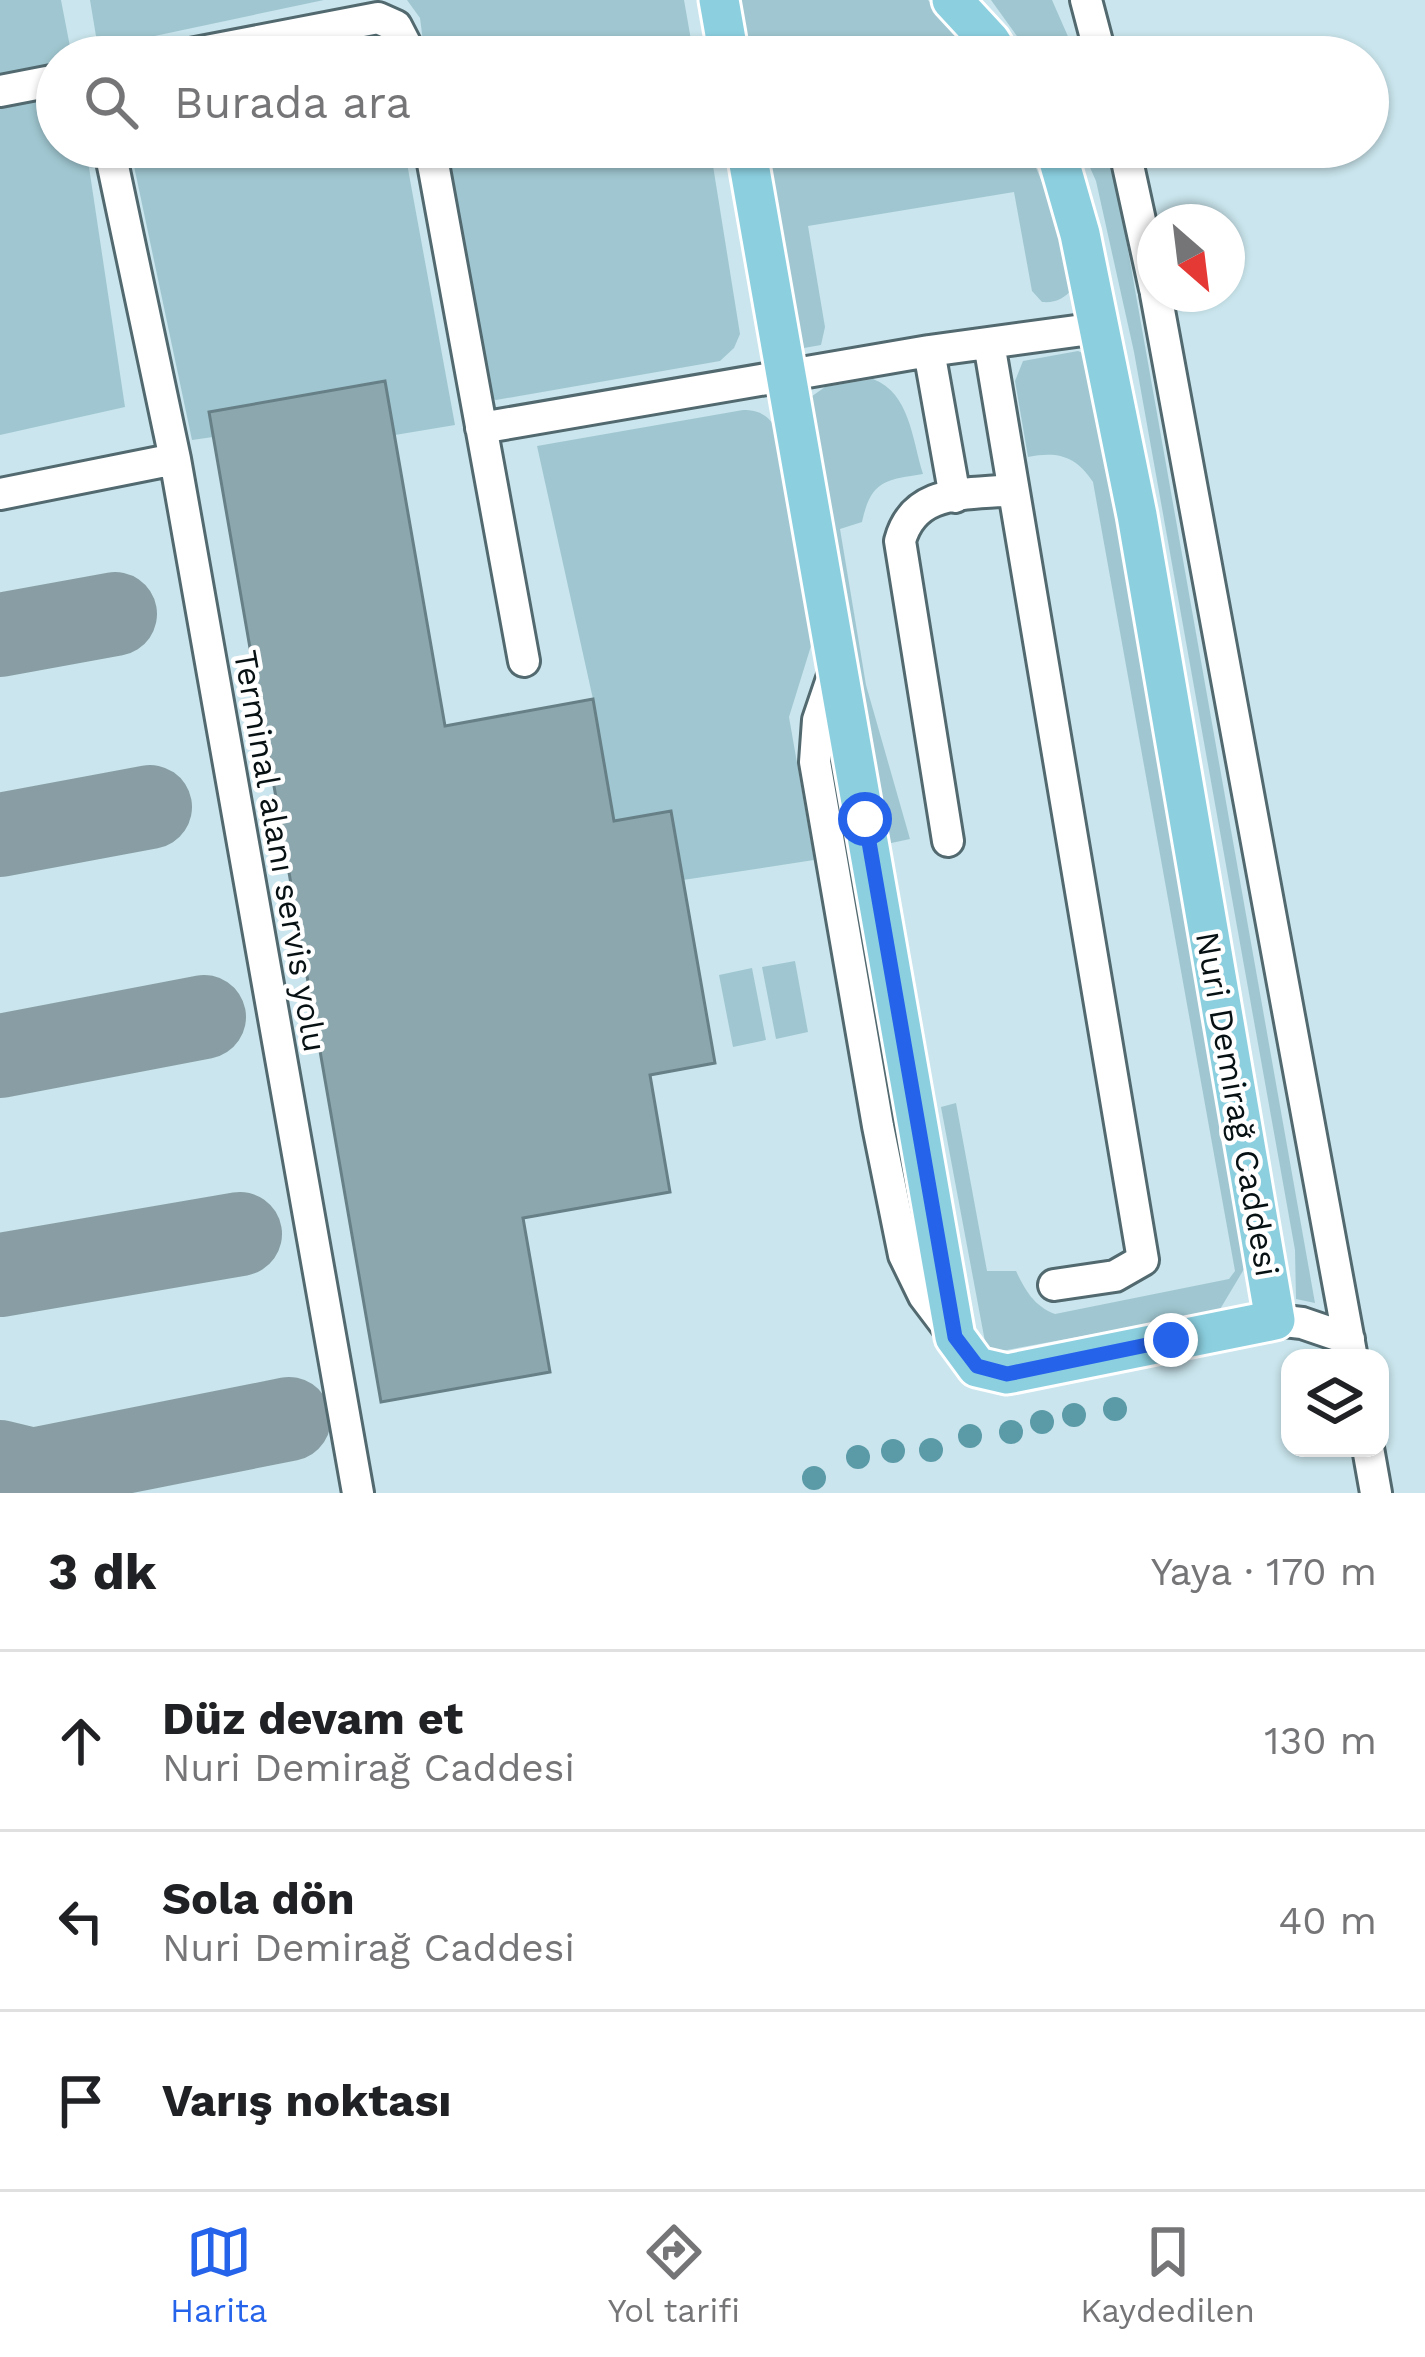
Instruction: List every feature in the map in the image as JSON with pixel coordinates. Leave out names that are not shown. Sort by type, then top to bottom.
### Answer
[{"type":"main road","points":[[719,0],[725,36]]},
{"type":"main road","points":[[952,0],[985,36]]},
{"type":"main road","name":"Nuri Demirağ Caddesi","points":[[750,168],[955,1337],[977,1366],[1007,1374],[1275,1321],[1141,538],[1080,234],[1061,168]]},
{"type":"lane","points":[[1086,0],[1095,36]]},
{"type":"lane","points":[[284,36],[378,18],[396,26],[401,36]]},
{"type":"lane","points":[[0,91],[36,84]]},
{"type":"lane","name":"Terminal alanı servis yolu","points":[[113,168],[175,459],[358,1493]]},
{"type":"lane","points":[[434,168],[524,661]]},
{"type":"lane","name":"Nuri Demirağ Caddesi","points":[[1128,168],[1137,208]]},
{"type":"lane","name":"Nuri Demirağ Caddesi","points":[[1159,312],[1350,1349]]},
{"type":"lane","points":[[481,428],[929,350],[1098,328]]},
{"type":"lane","points":[[989,343],[1143,1260],[1115,1276],[1054,1285]]},
{"type":"lane","points":[[929,350],[955,496]]},
{"type":"lane","points":[[0,494],[175,459]]},
{"type":"lane","points":[[948,841],[900,542],[905,520],[915,508],[955,496],[1013,490]]},
{"type":"lane","points":[[1275,1321],[1302,1323],[1350,1349]]},
{"type":"lane","points":[[1370,1457],[1376,1493]]},
{"type":"shaded area","points":[[0,0],[61,0],[68,36],[36,36],[36,168],[89,168],[125,407],[0,435]]},
{"type":"shaded area","points":[[90,0],[324,0],[154,36],[96,36]]},
{"type":"shaded area","points":[[407,0],[684,0],[690,36],[422,36],[420,18]]},
{"type":"shaded area","points":[[740,0],[928,0],[957,36],[746,36]]},
{"type":"shaded area","points":[[991,0],[1052,0],[1068,36],[1017,36]]},
{"type":"shaded area","points":[[134,168],[408,168],[455,425],[395,435],[385,381],[209,412],[213,437],[192,440]]},
{"type":"shaded area","points":[[445,168],[713,168],[740,334],[734,348],[720,361],[496,400],[486,396]]},
{"type":"shaded area","points":[[770,168],[1036,168],[1073,288],[1059,300],[1042,302],[1032,291],[1014,192],[808,226],[825,327],[821,345],[804,348],[798,338]]},
{"type":"shaded area","points":[[1090,168],[1112,168],[1115,177],[1315,1303],[1296,1299],[1295,1250],[1134,352]]},
{"type":"shaded area","points":[[1078,351],[1087,355],[1250,1259],[1219,1311],[996,1352],[986,1347],[941,1107],[956,1103],[987,1271],[1016,1271],[1031,1297],[1048,1311],[1055,1314],[1229,1279],[1235,1271],[1093,482],[1065,457],[1028,457],[1015,381],[1023,361]]},
{"type":"shaded area","points":[[873,379],[902,406],[923,474],[881,485],[870,498],[862,522],[840,529],[866,685],[910,839],[882,845],[808,399],[825,387]]},
{"type":"shaded area","points":[[743,410],[764,415],[779,432],[815,633],[789,717],[814,860],[683,880],[614,821],[593,699],[537,446]]},
{"type":"shaded area","points":[[795,961],[808,1032],[776,1039],[762,967]]},
{"type":"shaded area","points":[[752,968],[766,1040],[733,1047],[719,975]]},
{"type":"building","points":[[385,381],[445,726],[593,699],[614,821],[671,811],[715,1063],[650,1075],[670,1192],[523,1218],[550,1372],[381,1402],[209,412]]},
{"type":"taxiway","points":[[0,635],[115,614]]},
{"type":"taxiway","points":[[0,835],[150,807]]},
{"type":"taxiway","points":[[0,1056],[204,1017]]},
{"type":"taxiway","points":[[0,1275],[240,1234]]},
{"type":"taxiway","points":[[0,1462],[33,1470],[289,1419]]},
{"type":"route","points":[[865,819],[955,1337],[977,1366],[1007,1374],[1171,1340]]}]
